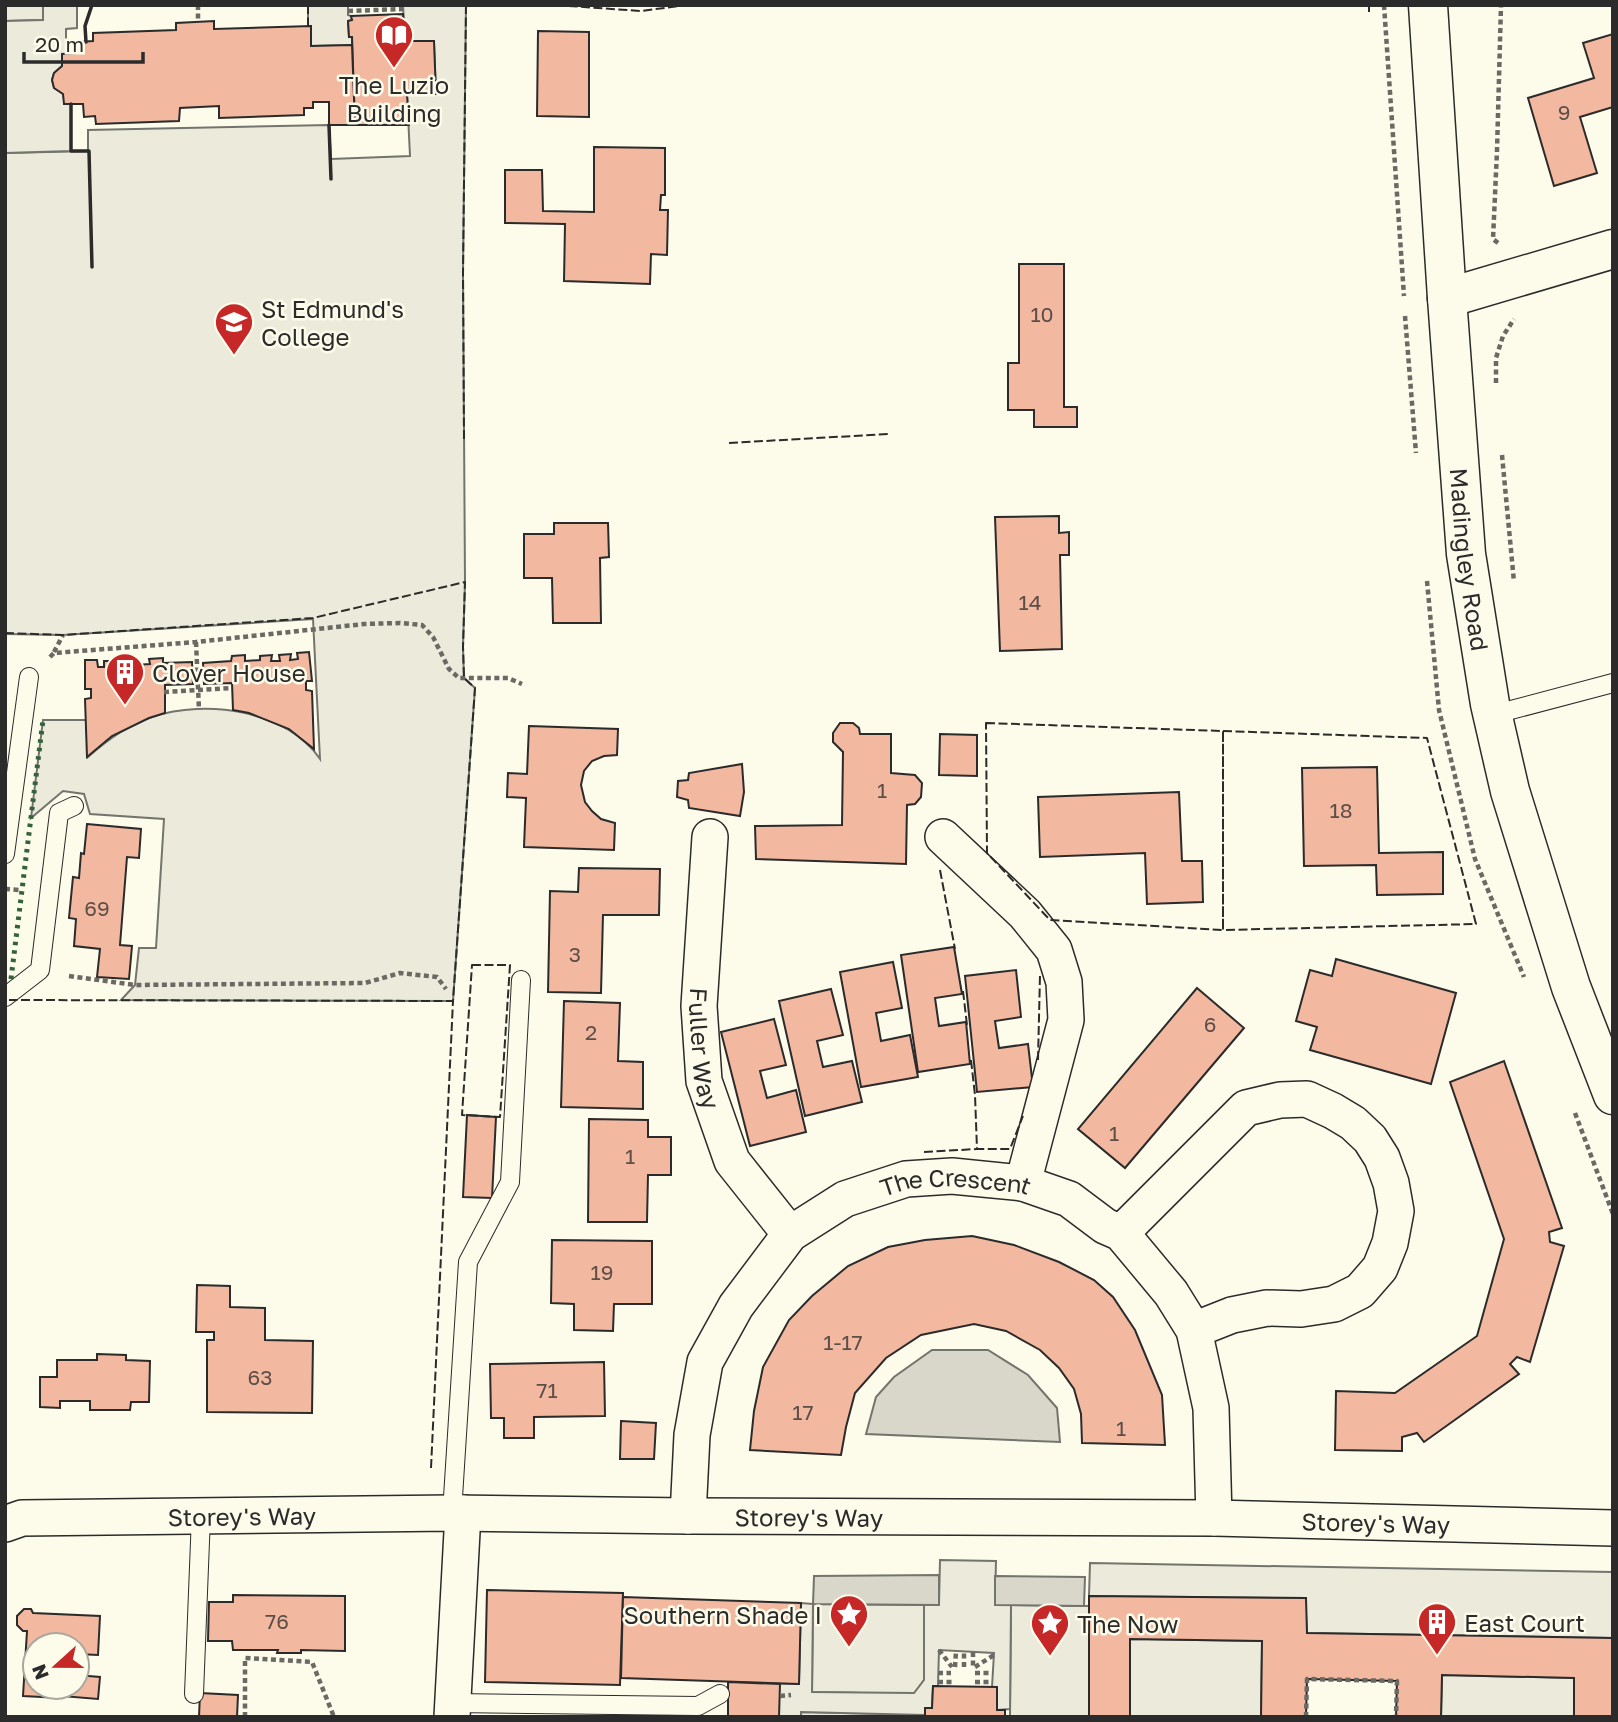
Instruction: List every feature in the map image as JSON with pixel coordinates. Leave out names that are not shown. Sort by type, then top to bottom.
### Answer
[{"type":"main road","name":"Madingley Road","points":[[1429,5],[1466,554],[1492,715],[1510,791],[1567,974],[1613,1095]]},
{"type":"main road","points":[[1447,298],[1613,248]]},
{"type":"street","points":[[943,836],[1025,914],[1054,950],[1063,982],[1066,1020],[1023,1183]]},
{"type":"street","name":"Fuller Way","points":[[710,837],[699,1006],[704,1081],[732,1161],[790,1234]]},
{"type":"street","points":[[1121,1233],[1246,1108],[1280,1100],[1307,1099],[1353,1123],[1370,1139],[1382,1158],[1396,1211],[1390,1243],[1380,1268],[1360,1291],[1334,1304],[1301,1309],[1267,1308],[1232,1315],[1194,1330]]},
{"type":"street","name":"The Crescent","points":[[688,1516],[692,1434],[705,1362],[736,1306],[790,1234],[845,1199],[906,1179],[952,1176],[1023,1183],[1069,1199],[1105,1226],[1121,1233],[1171,1293],[1194,1330],[1211,1408],[1214,1518]]},
{"type":"street","points":[[453,1710],[457,1513]]},
{"type":"street","name":"Storey's Way","points":[[5,1524],[22,1518],[457,1513],[1214,1518],[1613,1528]]},
{"type":"lane","points":[[5,854],[29,677]]},
{"type":"lane","points":[[1492,715],[1613,684]]},
{"type":"lane","points":[[5,997],[40,970],[59,813],[74,806]]},
{"type":"lane","points":[[457,1513],[468,1262],[510,1182],[521,980]]},
{"type":"lane","points":[[194,1694],[201,1516]]},
{"type":"lane","points":[[453,1710],[698,1706],[720,1694]]},
{"type":"path","points":[[198,5],[198,22]]},
{"type":"path","points":[[1496,385],[1496,358],[1503,335],[1517,314],[1521,276],[1511,254],[1493,239],[1501,5]]},
{"type":"path","points":[[348,11],[403,9]]},
{"type":"path","name":"Madingley Road","points":[[1501,451],[1514,584]]},
{"type":"path","points":[[54,653],[196,642],[364,624],[400,623],[422,625],[433,637],[449,669],[459,678],[508,678],[522,684]]},
{"type":"path","points":[[29,677],[54,653],[63,635]]},
{"type":"path","points":[[196,642],[199,710]]},
{"type":"path","points":[[164,692],[232,688]]},
{"type":"path","points":[[40,970],[87,980],[135,985],[365,983],[400,973],[437,977],[446,989]]},
{"type":"path","points":[[939,1650],[953,1669]]},
{"type":"path","points":[[953,1669],[956,1651]]},
{"type":"path","points":[[964,1651],[964,1667]]},
{"type":"path","points":[[973,1652],[975,1669]]},
{"type":"path","points":[[975,1669],[994,1654]]},
{"type":"path","points":[[245,1717],[245,1658],[312,1662],[334,1717]]},
{"type":"path","points":[[938,1673],[953,1669]]},
{"type":"path","points":[[975,1669],[993,1673]]},
{"type":"path","points":[[1306,1717],[1307,1679],[1397,1681],[1396,1717]]},
{"type":"path","points":[[938,1682],[952,1682]]},
{"type":"path","points":[[975,1682],[992,1682]]},
{"type":"path","points":[[780,1696],[791,1695]]},
{"type":"shaded area","points":[[5,5],[43,5],[43,20],[5,21]]},
{"type":"shaded area","points":[[43,5],[77,5],[77,28],[66,29],[66,54],[62,54],[62,66],[54,73],[52,80],[54,88],[63,94],[65,104],[71,104],[71,151],[5,153],[5,21],[43,20]]},
{"type":"shaded area","points":[[308,5],[348,5],[348,15],[352,20],[348,21],[352,45],[311,46]]},
{"type":"shaded area","name":"St Edmund's College","points":[[403,5],[466,5],[463,647],[464,678],[475,688],[453,1001],[121,1000],[135,985],[139,948],[156,948],[164,819],[90,814],[84,794],[63,791],[31,818],[43,720],[86,720],[88,757],[134,724],[152,717],[196,709],[220,709],[267,719],[287,729],[306,742],[320,759],[313,619],[63,635],[5,634],[5,153],[88,151],[88,130],[329,125],[331,159],[410,156],[407,94],[436,94],[434,42],[405,41]]},
{"type":"shaded area","points":[[932,1350],[988,1350],[1028,1375],[1057,1408],[1060,1442],[866,1434],[876,1397],[894,1377]]},
{"type":"shaded area","points":[[940,1560],[996,1561],[995,1605],[1011,1605],[1010,1709],[997,1710],[997,1687],[992,1687],[994,1653],[939,1650],[938,1686],[933,1686],[932,1708],[925,1708],[925,1715],[801,1712],[801,1717],[779,1717],[779,1704],[728,1703],[728,1682],[799,1684],[801,1603],[813,1604],[812,1692],[914,1693],[924,1680],[924,1605],[939,1604]]},
{"type":"shaded area","points":[[1090,1563],[1613,1572],[1613,1638],[1307,1633],[1305,1598],[1089,1596]]},
{"type":"shaded area","points":[[939,1575],[939,1605],[813,1604],[814,1576]]},
{"type":"shaded area","points":[[995,1576],[1085,1577],[1084,1606],[995,1605]]},
{"type":"shaded area","points":[[813,1604],[924,1605],[924,1680],[914,1694],[812,1692]]},
{"type":"shaded area","points":[[1011,1605],[1089,1606],[1089,1717],[1010,1717]]},
{"type":"shaded area","points":[[1130,1639],[1262,1641],[1261,1717],[1130,1717]]},
{"type":"shaded area","points":[[1442,1675],[1574,1678],[1574,1717],[1441,1717]]},
{"type":"shaded area","points":[[801,1712],[925,1715],[925,1717],[801,1717]]},
{"type":"building","name":"The Luzio Building","points":[[403,14],[405,41],[434,41],[436,94],[407,94],[409,125],[355,125],[352,37],[349,37],[348,21],[352,20],[351,16]]},
{"type":"building","points":[[214,21],[214,29],[311,26],[311,46],[352,45],[355,125],[329,125],[329,102],[313,102],[313,108],[304,108],[304,115],[219,118],[219,106],[180,108],[179,121],[96,124],[95,116],[84,117],[83,104],[64,104],[63,94],[54,88],[52,80],[54,73],[62,66],[62,54],[77,53],[76,42],[93,41],[93,33],[176,30],[176,23]]},
{"type":"building","points":[[538,31],[589,32],[589,117],[537,116]]},
{"type":"building","points":[[1613,34],[1613,107],[1580,117],[1597,173],[1554,186],[1528,98],[1594,78],[1583,43]]},
{"type":"building","points":[[594,147],[665,148],[665,195],[661,195],[660,210],[668,210],[667,255],[651,254],[650,284],[564,281],[565,224],[505,223],[505,170],[542,170],[543,211],[594,212]]},
{"type":"building","points":[[1019,264],[1064,264],[1064,407],[1077,407],[1077,427],[1034,427],[1034,410],[1008,410],[1008,363],[1019,363]]},
{"type":"building","points":[[1059,516],[1059,533],[1069,532],[1069,555],[1060,555],[1062,649],[1000,651],[995,517]]},
{"type":"building","points":[[554,523],[608,523],[609,557],[600,558],[601,623],[553,623],[552,578],[524,578],[524,534],[554,534]]},
{"type":"building","points":[[309,652],[312,681],[306,681],[306,690],[312,691],[314,749],[289,729],[249,713],[233,710],[232,683],[204,684],[203,663],[231,661],[232,656],[245,655],[245,661],[260,660],[260,656],[272,655],[271,661],[280,661],[279,655],[291,654],[290,660],[298,659],[297,653]]},
{"type":"building","name":"Clover House","points":[[163,658],[163,663],[192,662],[193,684],[165,685],[165,713],[112,736],[87,757],[85,699],[91,698],[91,689],[85,689],[85,660],[97,660],[98,667],[104,667],[104,661],[116,661],[115,667],[124,666],[123,661],[135,661],[135,665],[150,664],[149,659]]},
{"type":"building","points":[[840,723],[853,723],[859,728],[860,734],[891,734],[891,773],[915,775],[922,783],[921,797],[915,804],[907,805],[906,864],[756,859],[755,826],[842,825],[843,752],[833,742],[833,733]]},
{"type":"building","points":[[529,726],[618,729],[617,755],[592,761],[584,771],[581,785],[585,802],[592,811],[601,819],[615,823],[614,850],[524,847],[526,798],[507,797],[508,773],[527,774]]},
{"type":"building","points":[[940,734],[977,735],[977,776],[939,775]]},
{"type":"building","points":[[742,764],[744,792],[740,816],[689,808],[688,800],[677,797],[678,781],[688,780],[689,773]]},
{"type":"building","points":[[1377,767],[1379,853],[1443,852],[1443,894],[1377,895],[1376,865],[1304,866],[1302,768]]},
{"type":"building","points":[[1179,792],[1182,861],[1202,861],[1203,902],[1147,904],[1145,853],[1040,857],[1038,797]]},
{"type":"building","points":[[87,824],[141,829],[139,858],[127,857],[120,945],[132,946],[129,979],[97,977],[100,949],[74,946],[76,919],[69,918],[73,877],[79,878]]},
{"type":"building","points":[[579,868],[660,869],[659,915],[603,915],[601,993],[548,992],[550,891],[578,892]]},
{"type":"building","points":[[954,947],[962,994],[935,998],[939,1026],[966,1022],[970,1064],[918,1072],[901,955]]},
{"type":"building","points":[[1336,959],[1456,993],[1431,1084],[1310,1050],[1317,1027],[1296,1021],[1310,970],[1332,976]]},
{"type":"building","points":[[893,962],[902,1008],[876,1013],[881,1041],[910,1035],[918,1077],[861,1087],[840,972]]},
{"type":"building","points":[[1016,970],[1021,1017],[995,1021],[999,1048],[1028,1044],[1033,1087],[977,1092],[965,976]]},
{"type":"building","points":[[1197,988],[1244,1028],[1125,1168],[1078,1129]]},
{"type":"building","points":[[831,989],[843,1035],[817,1041],[823,1067],[852,1061],[862,1102],[805,1116],[779,1001]]},
{"type":"building","points":[[564,1001],[620,1003],[618,1061],[643,1062],[643,1109],[561,1107]]},
{"type":"building","points":[[774,1019],[786,1065],[760,1071],[767,1098],[796,1090],[806,1132],[750,1146],[721,1032]]},
{"type":"building","points":[[1504,1061],[1562,1228],[1549,1232],[1550,1242],[1564,1246],[1530,1362],[1517,1357],[1510,1364],[1519,1374],[1424,1442],[1417,1433],[1402,1437],[1402,1451],[1335,1450],[1336,1391],[1395,1393],[1477,1336],[1504,1239],[1450,1082]]},
{"type":"building","points":[[467,1115],[496,1117],[492,1198],[463,1197]]},
{"type":"building","points":[[589,1119],[648,1120],[648,1137],[671,1137],[671,1175],[648,1175],[647,1222],[588,1222]]},
{"type":"building","points":[[972,1236],[1014,1245],[1059,1262],[1094,1280],[1113,1297],[1135,1330],[1162,1395],[1165,1445],[1082,1443],[1081,1414],[1074,1389],[1059,1368],[1040,1350],[1006,1331],[974,1324],[921,1335],[886,1358],[855,1393],[841,1455],[750,1450],[763,1367],[789,1320],[812,1296],[848,1266],[888,1247],[925,1240]]},
{"type":"building","points":[[552,1240],[652,1241],[652,1304],[614,1304],[613,1331],[574,1330],[574,1304],[551,1303]]},
{"type":"building","points":[[197,1285],[230,1286],[230,1307],[265,1308],[265,1340],[313,1341],[312,1413],[207,1412],[207,1340],[214,1340],[214,1332],[196,1332]]},
{"type":"building","points":[[97,1354],[126,1355],[126,1360],[150,1361],[149,1402],[131,1402],[130,1410],[90,1410],[90,1401],[60,1401],[60,1408],[40,1407],[40,1377],[57,1377],[57,1360],[97,1360]]},
{"type":"building","points":[[604,1362],[605,1416],[534,1417],[534,1438],[504,1438],[504,1418],[491,1418],[490,1364]]},
{"type":"building","points":[[621,1421],[656,1423],[654,1459],[620,1459]]},
{"type":"building","points":[[487,1590],[623,1593],[620,1685],[485,1682]]},
{"type":"building","points":[[233,1595],[345,1596],[345,1651],[301,1650],[301,1653],[277,1653],[278,1650],[233,1650],[232,1641],[208,1641],[209,1602],[233,1602]]},
{"type":"building","name":"East Court","points":[[1089,1596],[1306,1598],[1307,1633],[1613,1638],[1613,1717],[1574,1717],[1574,1678],[1442,1675],[1441,1717],[1396,1717],[1397,1681],[1307,1679],[1306,1717],[1261,1717],[1262,1641],[1130,1639],[1130,1717],[1089,1717]]},
{"type":"building","points":[[623,1597],[801,1603],[799,1684],[621,1678]]},
{"type":"building","points":[[24,1609],[31,1609],[33,1613],[100,1616],[98,1655],[91,1655],[91,1631],[23,1631],[17,1625],[17,1616]]},
{"type":"building","points":[[91,1676],[100,1677],[98,1699],[91,1698]]},
{"type":"building","points":[[728,1682],[780,1684],[779,1717],[728,1717]]},
{"type":"building","points":[[933,1686],[997,1687],[997,1710],[1005,1710],[1005,1717],[925,1717],[925,1708],[932,1708]]},
{"type":"building","points":[[200,1693],[238,1695],[237,1717],[199,1717]]},
{"type":"hedge","points":[[11,979],[43,720]]},
{"type":"fence","points":[[308,5],[308,26]]},
{"type":"fence","points":[[464,439],[466,5]]},
{"type":"fence","points":[[556,5],[641,11],[687,5]]},
{"type":"fence","points":[[1369,5],[1369,12]]},
{"type":"fence","points":[[729,443],[888,434]]},
{"type":"fence","points":[[5,633],[63,635],[313,618],[465,582],[464,678],[475,688],[453,1001],[9,1000]]},
{"type":"fence","points":[[986,723],[1223,731],[1223,930],[1050,920],[987,853],[986,723]]},
{"type":"fence","points":[[1223,731],[1427,738],[1476,924],[1223,930],[1223,731]]},
{"type":"fence","points":[[940,870],[955,949]]},
{"type":"fence","points":[[472,965],[510,965],[500,1117],[462,1115],[472,965]]},
{"type":"fence","points":[[1038,1060],[1040,975]]},
{"type":"fence","points":[[963,991],[967,1025]]},
{"type":"fence","points":[[431,1468],[453,1001]]},
{"type":"fence","points":[[971,1060],[977,1149],[1010,1149],[1023,1116]]},
{"type":"fence","points":[[924,1152],[977,1149]]},
{"type":"wall","points":[[86,42],[85,26],[92,5]]},
{"type":"wall","points":[[71,104],[71,151],[89,151],[92,267]]},
{"type":"wall","points":[[329,125],[331,179]]},
{"type":"place","name":"The Luzio Building","points":[[394,69]]},
{"type":"place","name":"St Edmund's College","points":[[234,356]]},
{"type":"place","name":"Clover House","points":[[125,706]]},
{"type":"place","name":"Southern Shade I","points":[[849,1648]]},
{"type":"place","name":"East Court","points":[[1437,1656]]},
{"type":"place","name":"The Now","points":[[1050,1657]]}]
